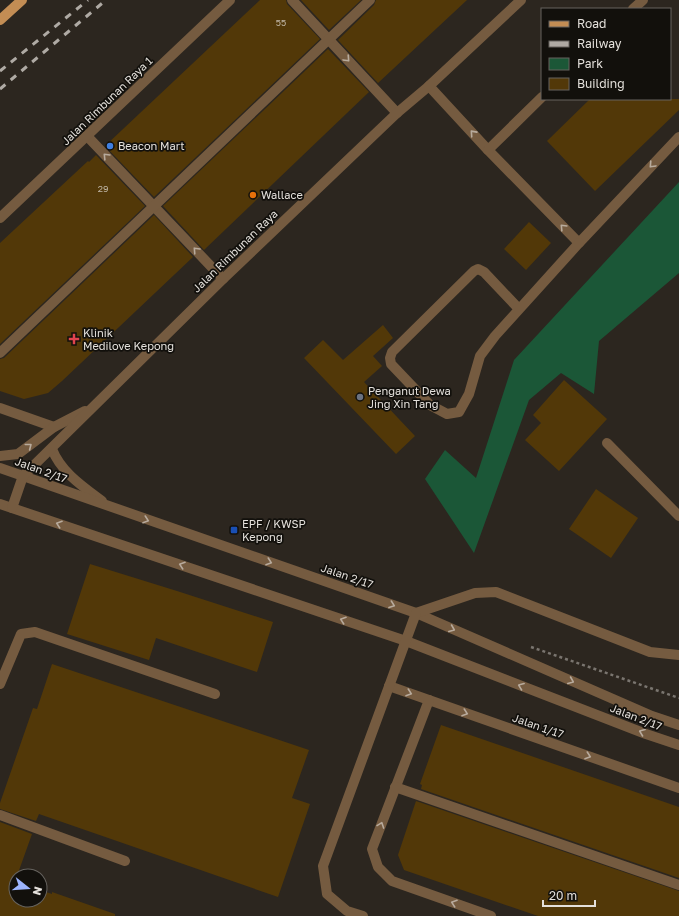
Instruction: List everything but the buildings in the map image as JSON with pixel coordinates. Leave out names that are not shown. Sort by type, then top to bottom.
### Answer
[{"type":"main road","points":[[0,20],[22,0]]},
{"type":"street","name":"Jalan Rimbunan Raya 1","points":[[0,218],[230,0]]},
{"type":"street","points":[[292,0],[398,113]]},
{"type":"street","points":[[0,353],[370,0]]},
{"type":"street","name":"Jalan Rimbunan Raya","points":[[23,476],[223,279],[398,113],[521,0]]},
{"type":"street","points":[[634,8],[643,0]]},
{"type":"street","points":[[429,86],[488,150],[579,243]]},
{"type":"street","points":[[488,150],[541,98]]},
{"type":"street","points":[[87,136],[223,279]]},
{"type":"street","points":[[519,309],[484,272],[478,269],[474,271],[392,352],[390,358],[391,364],[430,405],[447,414],[459,412],[469,394],[480,356],[494,336],[679,137]]},
{"type":"street","points":[[0,408],[54,427]]},
{"type":"street","points":[[0,456],[18,454],[54,427],[92,408]]},
{"type":"street","points":[[607,443],[679,516]]},
{"type":"street","points":[[52,449],[63,469],[76,482],[109,507]]},
{"type":"street","name":"Jalan 2/17","points":[[0,468],[416,613],[652,716],[679,725]]},
{"type":"street","points":[[12,508],[23,476]]},
{"type":"street","name":"Jalan 2/17","points":[[0,504],[406,641],[646,734],[679,745]]},
{"type":"street","points":[[362,916],[347,910],[327,894],[323,866],[416,613],[475,593],[496,592],[650,652],[679,655]]},
{"type":"street","points":[[0,684],[20,634],[35,632],[215,694]]},
{"type":"street","name":"Jalan 1/17","points":[[389,686],[679,788]]},
{"type":"street","points":[[429,700],[372,849],[378,867],[392,881],[490,916]]},
{"type":"street","points":[[395,787],[679,885]]},
{"type":"street","points":[[0,815],[125,861]]},
{"type":"path","points":[[525,645],[679,698]]},
{"type":"green space","points":[[679,182],[679,273],[599,341],[594,394],[561,373],[529,400],[474,553],[425,479],[445,450],[476,478],[514,360]]},
{"type":"railway","points":[[0,71],[88,0]]},
{"type":"railway","points":[[0,89],[106,0]]},
{"type":"place","name":"Beacon Mart","points":[[110,146]]},
{"type":"place","name":"Wallace","points":[[253,195]]},
{"type":"place","name":"Klinik Medilove Kepong","points":[[74,339]]},
{"type":"place","name":"Penganut Dewa Jing Xin Tang","points":[[360,397]]},
{"type":"place","name":"EPF / KWSP Kepong","points":[[234,530]]}]
